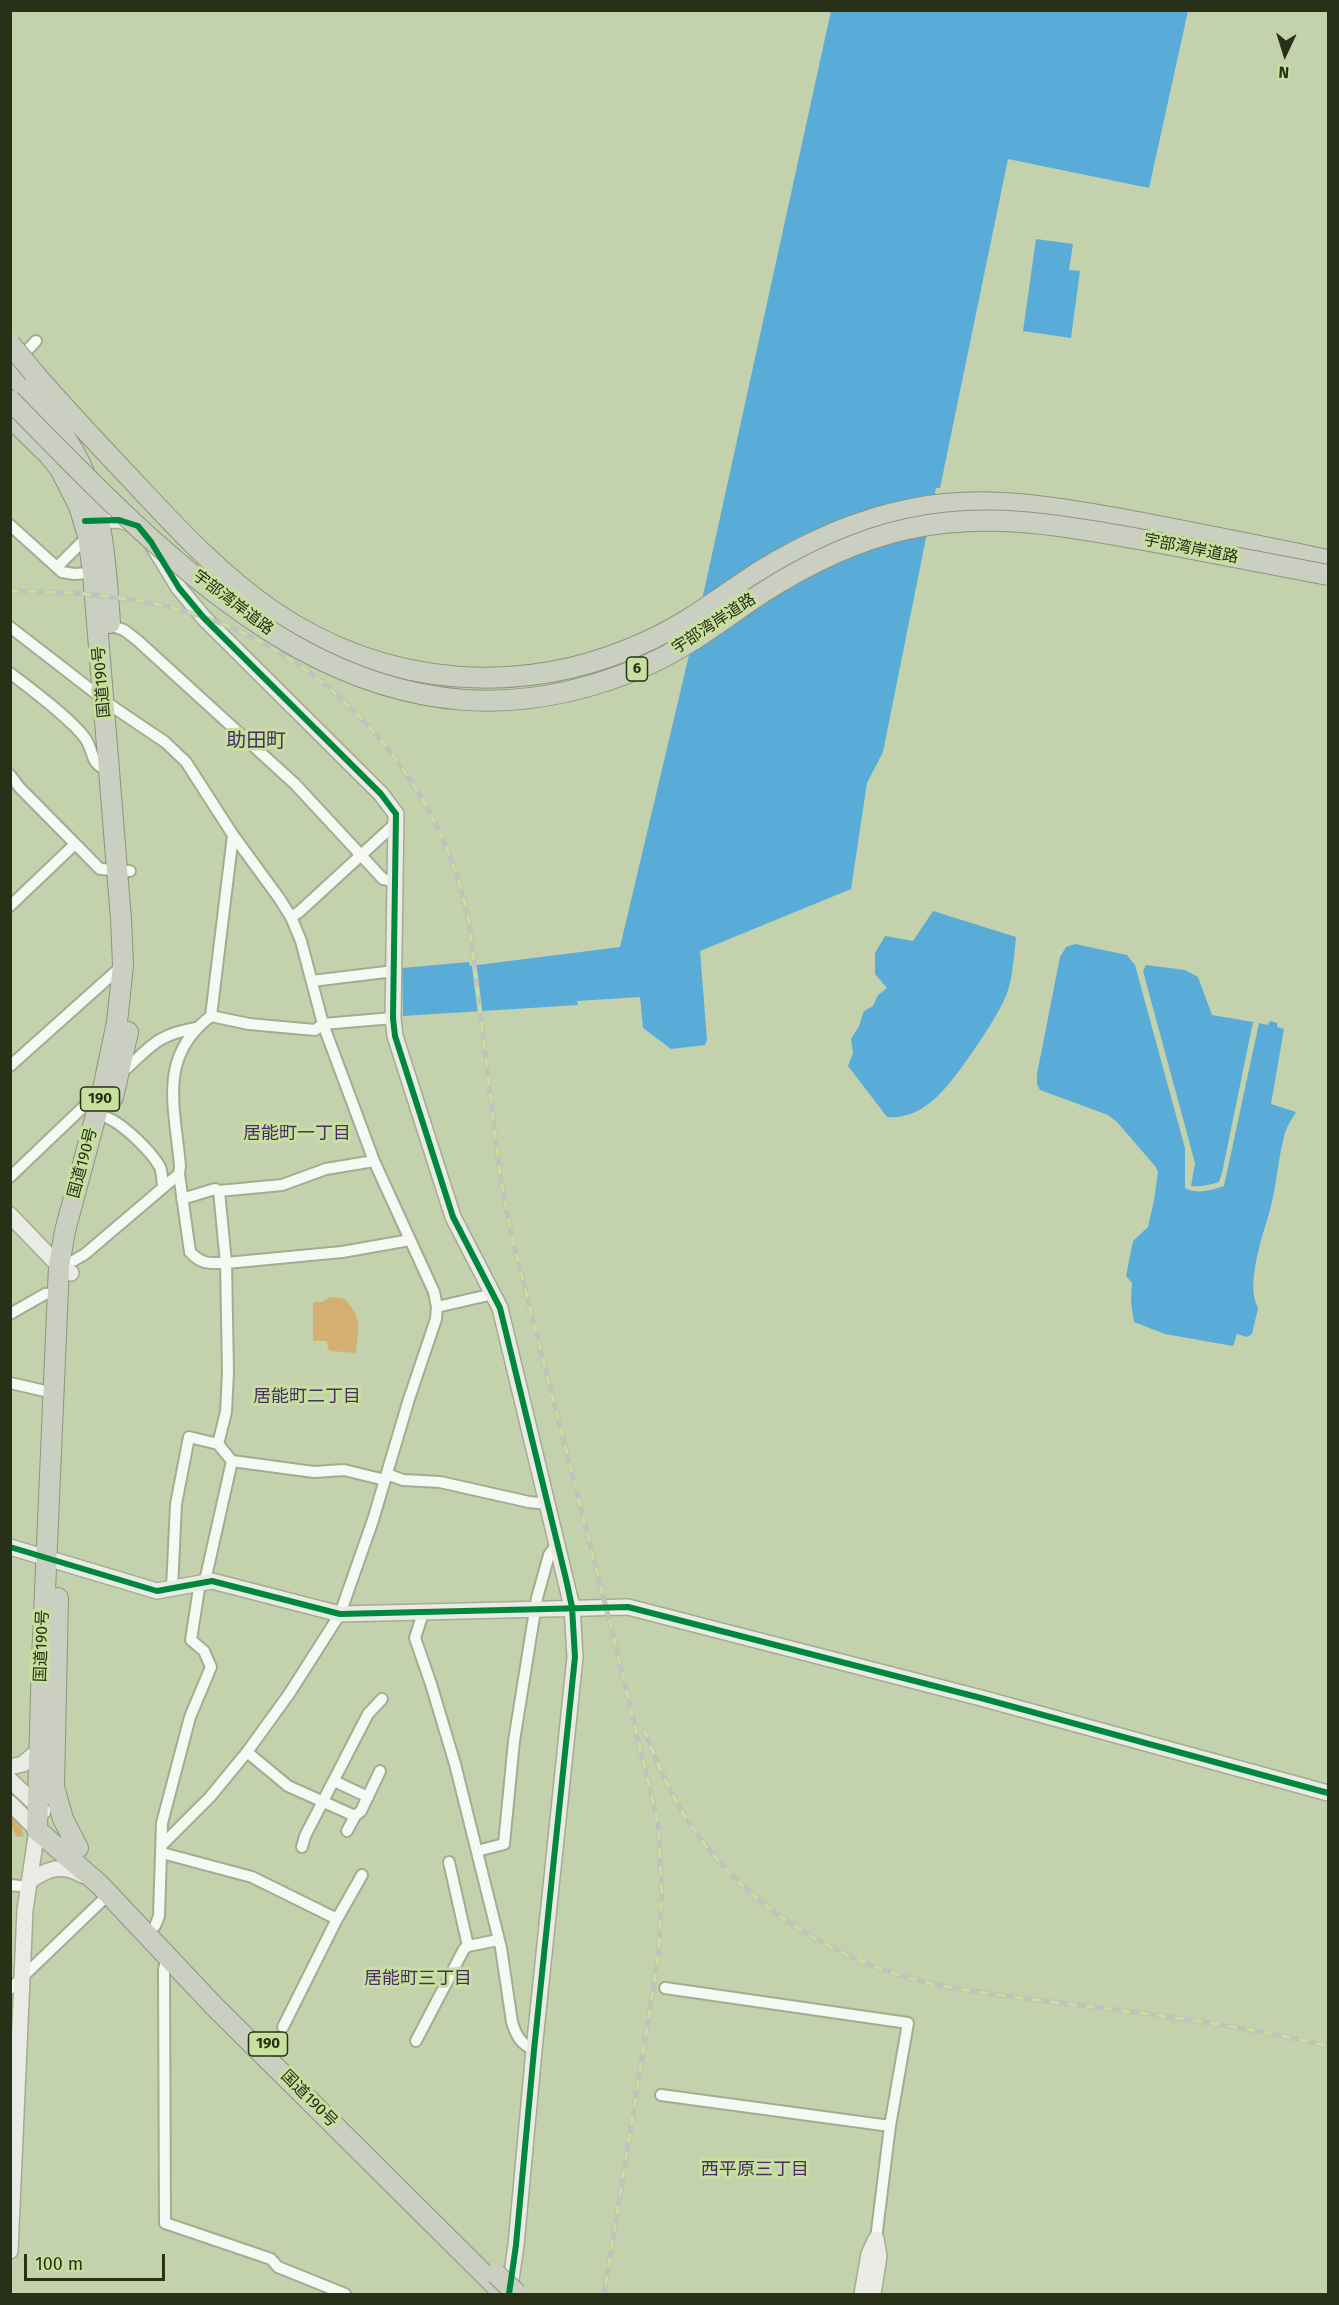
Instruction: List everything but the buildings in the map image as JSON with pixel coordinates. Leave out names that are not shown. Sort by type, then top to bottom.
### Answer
[{"type":"highway","name":"宇部湾岸道路","points":[[10,344],[166,516],[217,566],[256,598],[290,622],[342,648],[378,661],[439,676],[479,679],[520,677],[601,660],[674,628],[755,575],[814,541],[850,526],[909,510],[945,504],[1000,502],[1039,506],[1121,528],[1329,575]]},
{"type":"highway","name":"国道190号","points":[[10,369],[62,433],[73,450],[88,486],[93,573],[104,624]]},
{"type":"highway","name":"宇部湾岸道路","points":[[10,400],[159,546],[261,625],[306,654],[350,674],[407,692],[447,698],[487,701],[529,698],[570,691],[621,675],[650,664],[686,644],[773,586],[808,566],[866,540],[908,529],[949,522],[991,519],[1121,528],[1329,560]]},
{"type":"highway","name":"国道190号","points":[[10,417],[60,469],[104,553],[104,624],[123,871],[123,965],[114,1080],[108,1118],[58,1293],[52,1559],[55,1666],[54,1787],[63,1819],[78,1848]]},
{"type":"highway","points":[[1121,528],[1329,549]]},
{"type":"highway","points":[[1121,528],[1191,554],[1329,584]]},
{"type":"highway","name":"国道190号","points":[[110,704],[109,770],[135,959],[128,1036],[66,1231],[67,1266],[52,1559],[39,1750],[39,1816],[104,1890],[214,2006],[501,2287],[517,2295]]},
{"type":"highway","name":"国道190号","points":[[39,1816],[51,1683],[55,1666]]},
{"type":"highway","name":"国道190号","points":[[39,1816],[78,1848],[155,1926],[501,2287]]},
{"type":"street","points":[[10,369],[36,341]]},
{"type":"street","points":[[57,567],[90,525],[119,520],[138,526],[151,542],[179,588],[204,618],[381,794],[396,814],[393,971],[395,1036],[453,1217],[493,1294],[505,1326],[572,1607],[575,1657],[516,2245],[501,2287]]},
{"type":"street","points":[[10,525],[62,572],[93,573]]},
{"type":"street","points":[[104,624],[136,639],[286,776],[383,879],[395,882]]},
{"type":"street","points":[[10,627],[110,704],[165,742],[186,762],[233,836],[291,917],[301,941],[323,1024],[374,1161],[434,1292],[437,1307],[436,1319],[361,1557],[340,1614],[289,1695],[247,1752],[210,1797],[162,1849]]},
{"type":"street","points":[[10,673],[74,727],[85,738],[94,761],[100,768],[109,770]]},
{"type":"street","points":[[11,775],[20,788],[100,869],[123,871]]},
{"type":"street","points":[[291,917],[362,856],[396,823]]},
{"type":"street","points":[[233,836],[211,1016],[196,1028],[177,1057],[172,1076],[179,1174],[190,1252],[199,1261],[226,1263],[335,1253],[410,1240]]},
{"type":"street","points":[[10,906],[75,844]]},
{"type":"street","points":[[10,1066],[123,965]]},
{"type":"street","points":[[312,981],[393,971]]},
{"type":"street","points":[[211,1016],[249,1024],[315,1030],[323,1024],[393,1018]]},
{"type":"street","points":[[10,1177],[153,1044],[172,1032],[196,1028]]},
{"type":"street","points":[[128,1036],[136,1048],[153,1044]]},
{"type":"street","points":[[108,1118],[120,1123],[155,1160],[161,1169],[163,1185]]},
{"type":"street","points":[[182,1199],[215,1189],[219,1191],[282,1185],[326,1169],[374,1161]]},
{"type":"street","points":[[10,1215],[67,1266],[86,1254],[163,1185],[179,1174]]},
{"type":"street","points":[[218,1444],[226,1412],[227,1394],[226,1263],[219,1191]]},
{"type":"street","points":[[10,1314],[45,1294],[58,1293]]},
{"type":"street","points":[[437,1307],[493,1294]]},
{"type":"street","points":[[10,1383],[54,1393]]},
{"type":"street","points":[[172,1589],[176,1504],[189,1437],[218,1444],[232,1461],[314,1472],[344,1470],[440,1482],[529,1502],[548,1504]]},
{"type":"street","points":[[155,1926],[159,1916],[162,1823],[190,1717],[211,1666],[204,1651],[191,1640],[232,1461]]},
{"type":"street","points":[[477,1851],[504,1844],[514,1741],[536,1609],[549,1555],[557,1544]]},
{"type":"street","points":[[10,1547],[157,1591],[212,1581],[340,1614],[628,1607],[981,1698],[1329,1793]]},
{"type":"street","points":[[423,1613],[415,1638],[455,1764],[501,1948],[515,2033],[522,2044],[534,2050]]},
{"type":"street","points":[[302,1847],[322,1801],[368,1714],[382,1698]]},
{"type":"street","points":[[10,1767],[23,1764],[39,1750]]},
{"type":"street","points":[[247,1752],[288,1786],[355,1816]]},
{"type":"street","points":[[347,1831],[361,1810],[380,1771]]},
{"type":"street","points":[[10,1780],[39,1816],[25,1910],[10,2251]]},
{"type":"street","points":[[334,1781],[368,1797]]},
{"type":"street","points":[[10,1803],[39,1816]]},
{"type":"street","points":[[162,1849],[252,1877],[337,1919]]},
{"type":"street","points":[[449,1862],[468,1946]]},
{"type":"street","points":[[10,1885],[30,1884],[45,1871],[64,1867],[72,1869],[104,1890],[10,1989]]},
{"type":"street","points":[[283,2027],[337,1919],[362,1875]]},
{"type":"street","points":[[416,2042],[464,1949],[468,1946],[498,1940]]},
{"type":"street","points":[[167,1954],[164,1970],[165,2223],[271,2259],[278,2267],[345,2295]]},
{"type":"street","points":[[665,1988],[908,2023],[890,2126],[876,2239],[879,2256],[873,2295]]},
{"type":"street","points":[[662,2095],[890,2126]]},
{"type":"street","points":[[862,2295],[869,2254],[876,2239]]},
{"type":"shaded area","points":[[330,1297],[345,1299],[355,1312],[358,1324],[356,1353],[331,1351],[328,1349],[327,1341],[313,1341],[313,1302],[322,1302]]},
{"type":"shaded area","points":[[10,1811],[20,1822],[24,1836],[16,1837],[11,1825]]},
{"type":"water","points":[[831,11],[1188,11],[1149,188],[1008,159],[940,488],[936,488],[883,752],[867,783],[851,889],[700,951],[707,1040],[705,1045],[671,1049],[643,1028],[640,997],[577,1001],[578,1005],[403,1016],[402,968],[469,962],[470,966],[620,947],[702,600]]},
{"type":"water","points":[[1036,239],[1073,244],[1069,270],[1080,271],[1071,338],[1023,331]]},
{"type":"water","points":[[933,911],[1016,937],[1010,982],[1003,1003],[950,1083],[916,1112],[887,1117],[848,1066],[853,1053],[851,1039],[864,1011],[873,1006],[878,995],[887,988],[875,974],[875,953],[885,936],[913,941]]},
{"type":"water","points":[[1075,944],[1127,955],[1135,965],[1185,1148],[1185,1188],[1204,1191],[1224,1186],[1259,1023],[1268,1025],[1270,1021],[1284,1029],[1271,1104],[1296,1112],[1285,1133],[1272,1200],[1256,1259],[1253,1286],[1258,1308],[1252,1334],[1247,1337],[1237,1334],[1233,1346],[1165,1334],[1134,1322],[1131,1302],[1132,1283],[1126,1276],[1133,1241],[1148,1227],[1158,1172],[1117,1122],[1108,1115],[1040,1090],[1037,1084],[1060,957],[1066,947]]},
{"type":"water","points":[[1146,965],[1185,970],[1198,977],[1212,1015],[1253,1022],[1219,1182],[1205,1186],[1191,1186],[1195,1163],[1143,971]]},
{"type":"railway","points":[[10,591],[92,595],[146,602],[225,625],[270,647],[311,674],[349,707],[383,744],[413,784],[437,828],[456,874],[469,922],[500,1175],[511,1233],[658,1823],[662,1893],[658,1959],[604,2294]]},
{"type":"railway","points":[[644,1729],[677,1804],[715,1857],[770,1909],[835,1949],[870,1965],[943,1986],[1192,2020],[1328,2046]]},
{"type":"cycle path","points":[[85,521],[119,520],[138,526],[151,542],[179,588],[204,618],[381,794],[396,814],[393,1018],[395,1036],[453,1217],[500,1308],[572,1607],[575,1657],[516,2245],[509,2294]]},
{"type":"cycle path","points":[[10,1547],[157,1591],[212,1581],[340,1614],[628,1607],[981,1698],[1328,1793]]},
{"type":"district","name":"助田町","points":[[256,741]]},
{"type":"district","name":"居能町一丁目","points":[[297,1134]]},
{"type":"district","name":"居能町二丁目","points":[[307,1397]]},
{"type":"district","name":"居能町三丁目","points":[[418,1979]]},
{"type":"district","name":"西平原三丁目","points":[[755,2170]]}]
